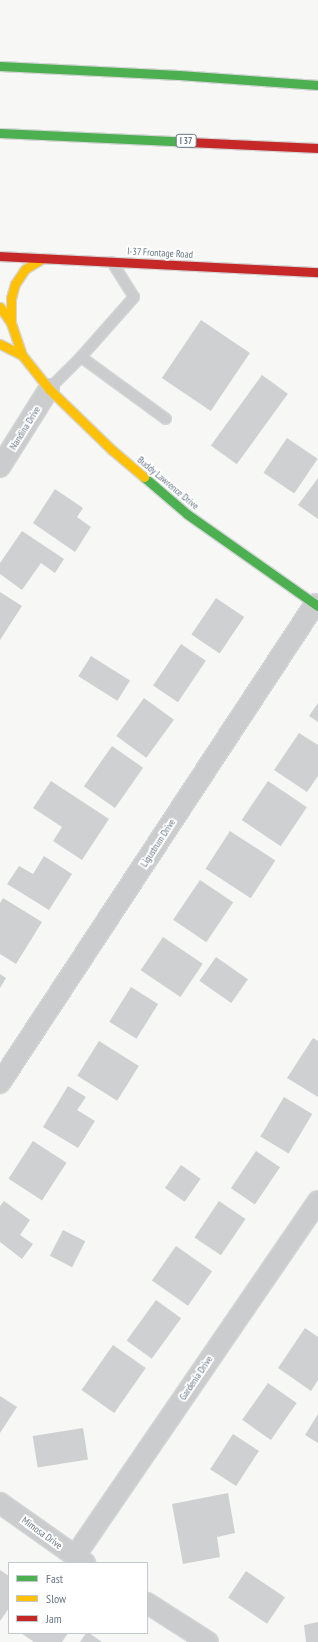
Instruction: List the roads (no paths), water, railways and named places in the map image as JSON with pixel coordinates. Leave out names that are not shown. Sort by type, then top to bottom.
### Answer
[{"type":"main road","points":[[0,66],[37,67],[318,85]]},
{"type":"main road","name":"I 37","points":[[0,133],[318,148]]},
{"type":"main road","name":"I-37 Frontage Road","points":[[0,256],[318,272]]},
{"type":"main road","points":[[10,323],[11,298],[15,284],[25,269],[43,258]]},
{"type":"main road","name":"Buddy Lawrence Drive","points":[[0,307],[10,323],[22,355],[49,389],[112,450],[187,514],[317,605]]},
{"type":"main road","name":"Buddy Lawrence Drive","points":[[0,344],[22,355]]},
{"type":"street","name":"Nandina Drive","points":[[0,467],[49,389]]},
{"type":"street","name":"Ligustrum Drive","points":[[0,1083],[317,605]]},
{"type":"street","name":"Gardenia Drive","points":[[80,1560],[318,1201]]},
{"type":"street","name":"Mimosa Drive","points":[[0,1503],[80,1560]]},
{"type":"street","points":[[148,1604],[208,1642]]},
{"type":"lane","points":[[49,389],[82,357],[134,297],[112,262]]},
{"type":"lane","points":[[82,357],[166,419]]}]
